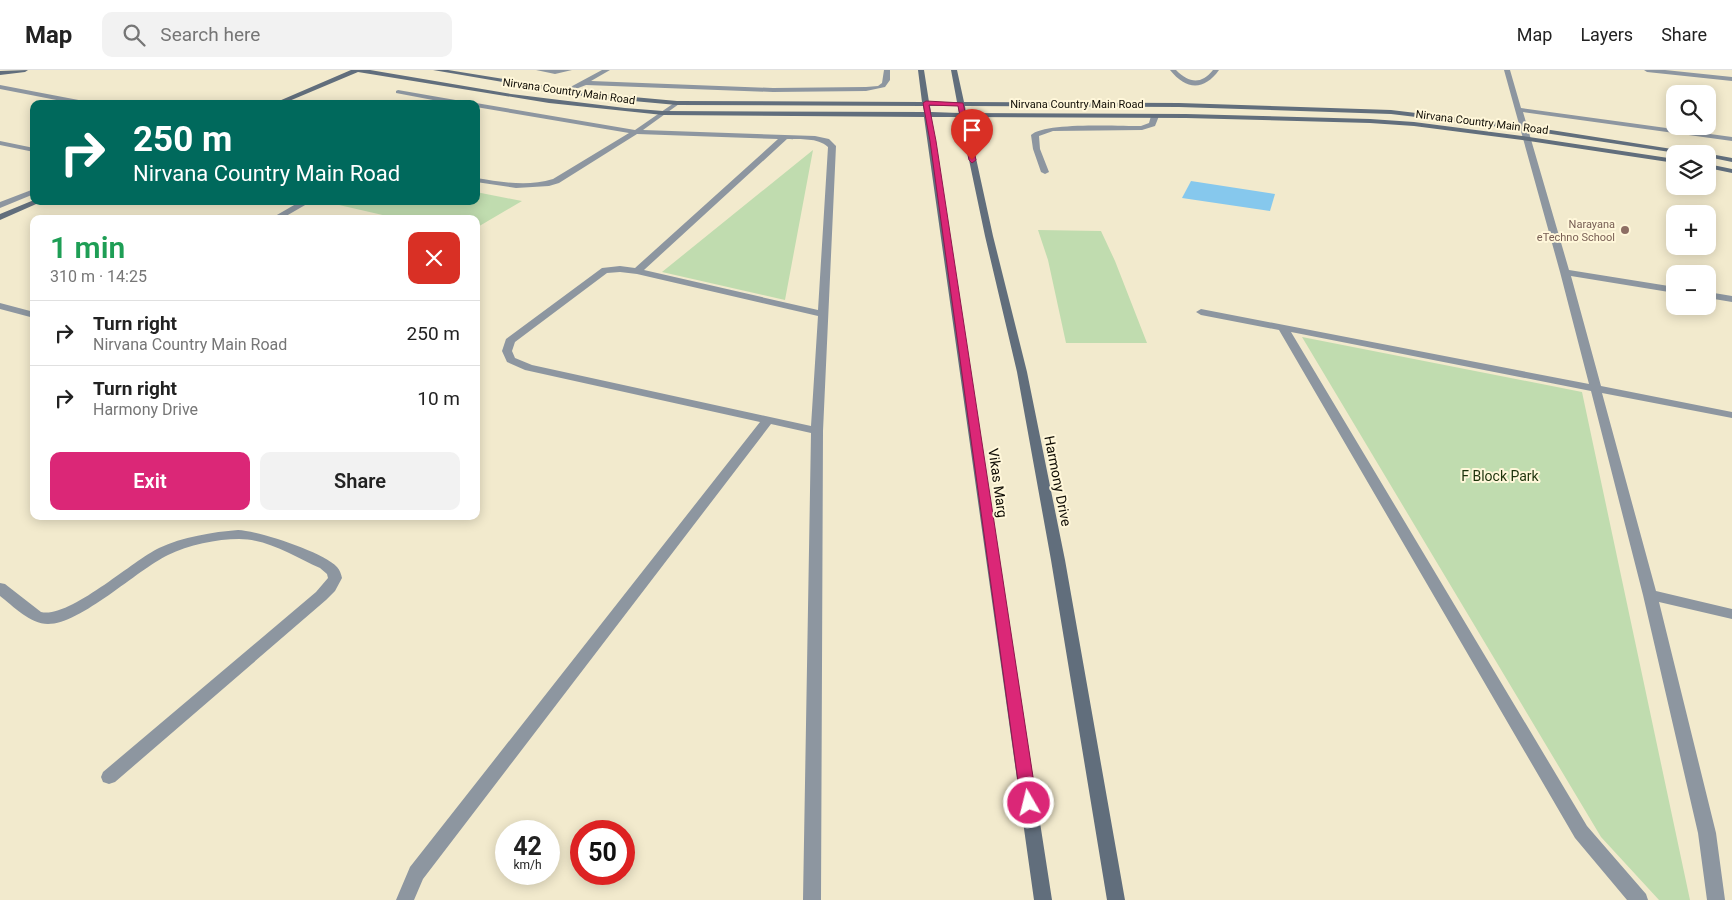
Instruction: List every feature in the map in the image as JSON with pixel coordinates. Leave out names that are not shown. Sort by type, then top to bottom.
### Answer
[{"type":"street","points":[[0,73],[24,70]]},
{"type":"street","points":[[285,100],[358,70]]},
{"type":"street","name":"Nirvana Country Main Road","points":[[358,70],[590,107],[664,113],[927,108],[1316,108],[1410,114],[1524,128],[1666,149]]},
{"type":"street","name":"Nirvana Country Main Road","points":[[436,70],[614,98],[677,103],[1370,121],[1423,125],[1666,159]]},
{"type":"street","points":[[540,70],[555,72],[569,70]]},
{"type":"street","points":[[566,91],[607,70]]},
{"type":"street","points":[[584,82],[773,90],[866,89],[880,88],[884,85],[888,78],[887,70]]},
{"type":"street","name":"Vikas Marg","points":[[921,70],[1043,900]]},
{"type":"street","name":"Harmony Drive","points":[[954,70],[1024,382],[1059,570],[1116,900]]},
{"type":"street","points":[[1173,70],[1179,78],[1185,81],[1200,83],[1209,80],[1216,70]]},
{"type":"street","points":[[1507,70],[1566,272],[1650,595],[1707,833],[1716,900]]},
{"type":"street","points":[[1647,70],[1732,79]]},
{"type":"street","points":[[0,87],[68,100]]},
{"type":"street","points":[[398,92],[444,100]]},
{"type":"street","points":[[480,181],[524,187],[544,186],[556,181],[636,132],[677,103]]},
{"type":"street","points":[[480,106],[636,132],[815,138],[826,141],[832,146],[817,431],[812,900]]},
{"type":"street","points":[[1520,110],[1732,139]]},
{"type":"street","points":[[1045,172],[1036,145],[1035,135],[1039,132],[1053,129],[1142,128],[1152,124],[1155,116]]},
{"type":"street","points":[[637,271],[785,137]]},
{"type":"street","points":[[0,143],[30,149]]},
{"type":"street","points":[[1716,157],[1732,160]]},
{"type":"street","points":[[1716,168],[1732,171]]},
{"type":"street","points":[[0,205],[30,193]]},
{"type":"street","points":[[0,217],[30,205]]},
{"type":"street","points":[[282,215],[300,205]]},
{"type":"street","points":[[817,431],[529,368],[511,360],[507,351],[510,341],[605,270],[637,271],[823,314]]},
{"type":"street","points":[[1566,272],[1666,289]]},
{"type":"street","points":[[1716,296],[1732,299]]},
{"type":"street","points":[[0,306],[30,314]]},
{"type":"street","points":[[1201,312],[1732,415]]},
{"type":"street","points":[[1283,328],[1581,832],[1639,900]]},
{"type":"street","points":[[405,900],[416,873],[768,420]]},
{"type":"street","points":[[0,588],[36,616],[47,619],[59,617],[83,605],[164,552],[177,546],[229,535],[258,537],[325,565],[333,571],[335,578],[330,587],[321,596],[110,778]]},
{"type":"street","points":[[1650,595],[1732,614]]},
{"type":"green space","points":[[813,150],[785,300],[662,272]]},
{"type":"green space","points":[[480,193],[522,201],[480,226],[480,215],[383,215],[339,205],[480,205]]},
{"type":"green space","points":[[1038,230],[1101,231],[1115,261],[1147,343],[1066,343],[1048,260]]},
{"type":"green space","name":"F Block Park","points":[[1302,337],[1582,392],[1690,900],[1659,900],[1601,837]]},
{"type":"water","points":[[1191,181],[1275,194],[1270,211],[1182,198]]},
{"type":"place","name":"Narayana eTechno School","points":[[1625,230]]},
{"type":"route","points":[[972,160],[961,104],[926,103],[1029,803]]}]
